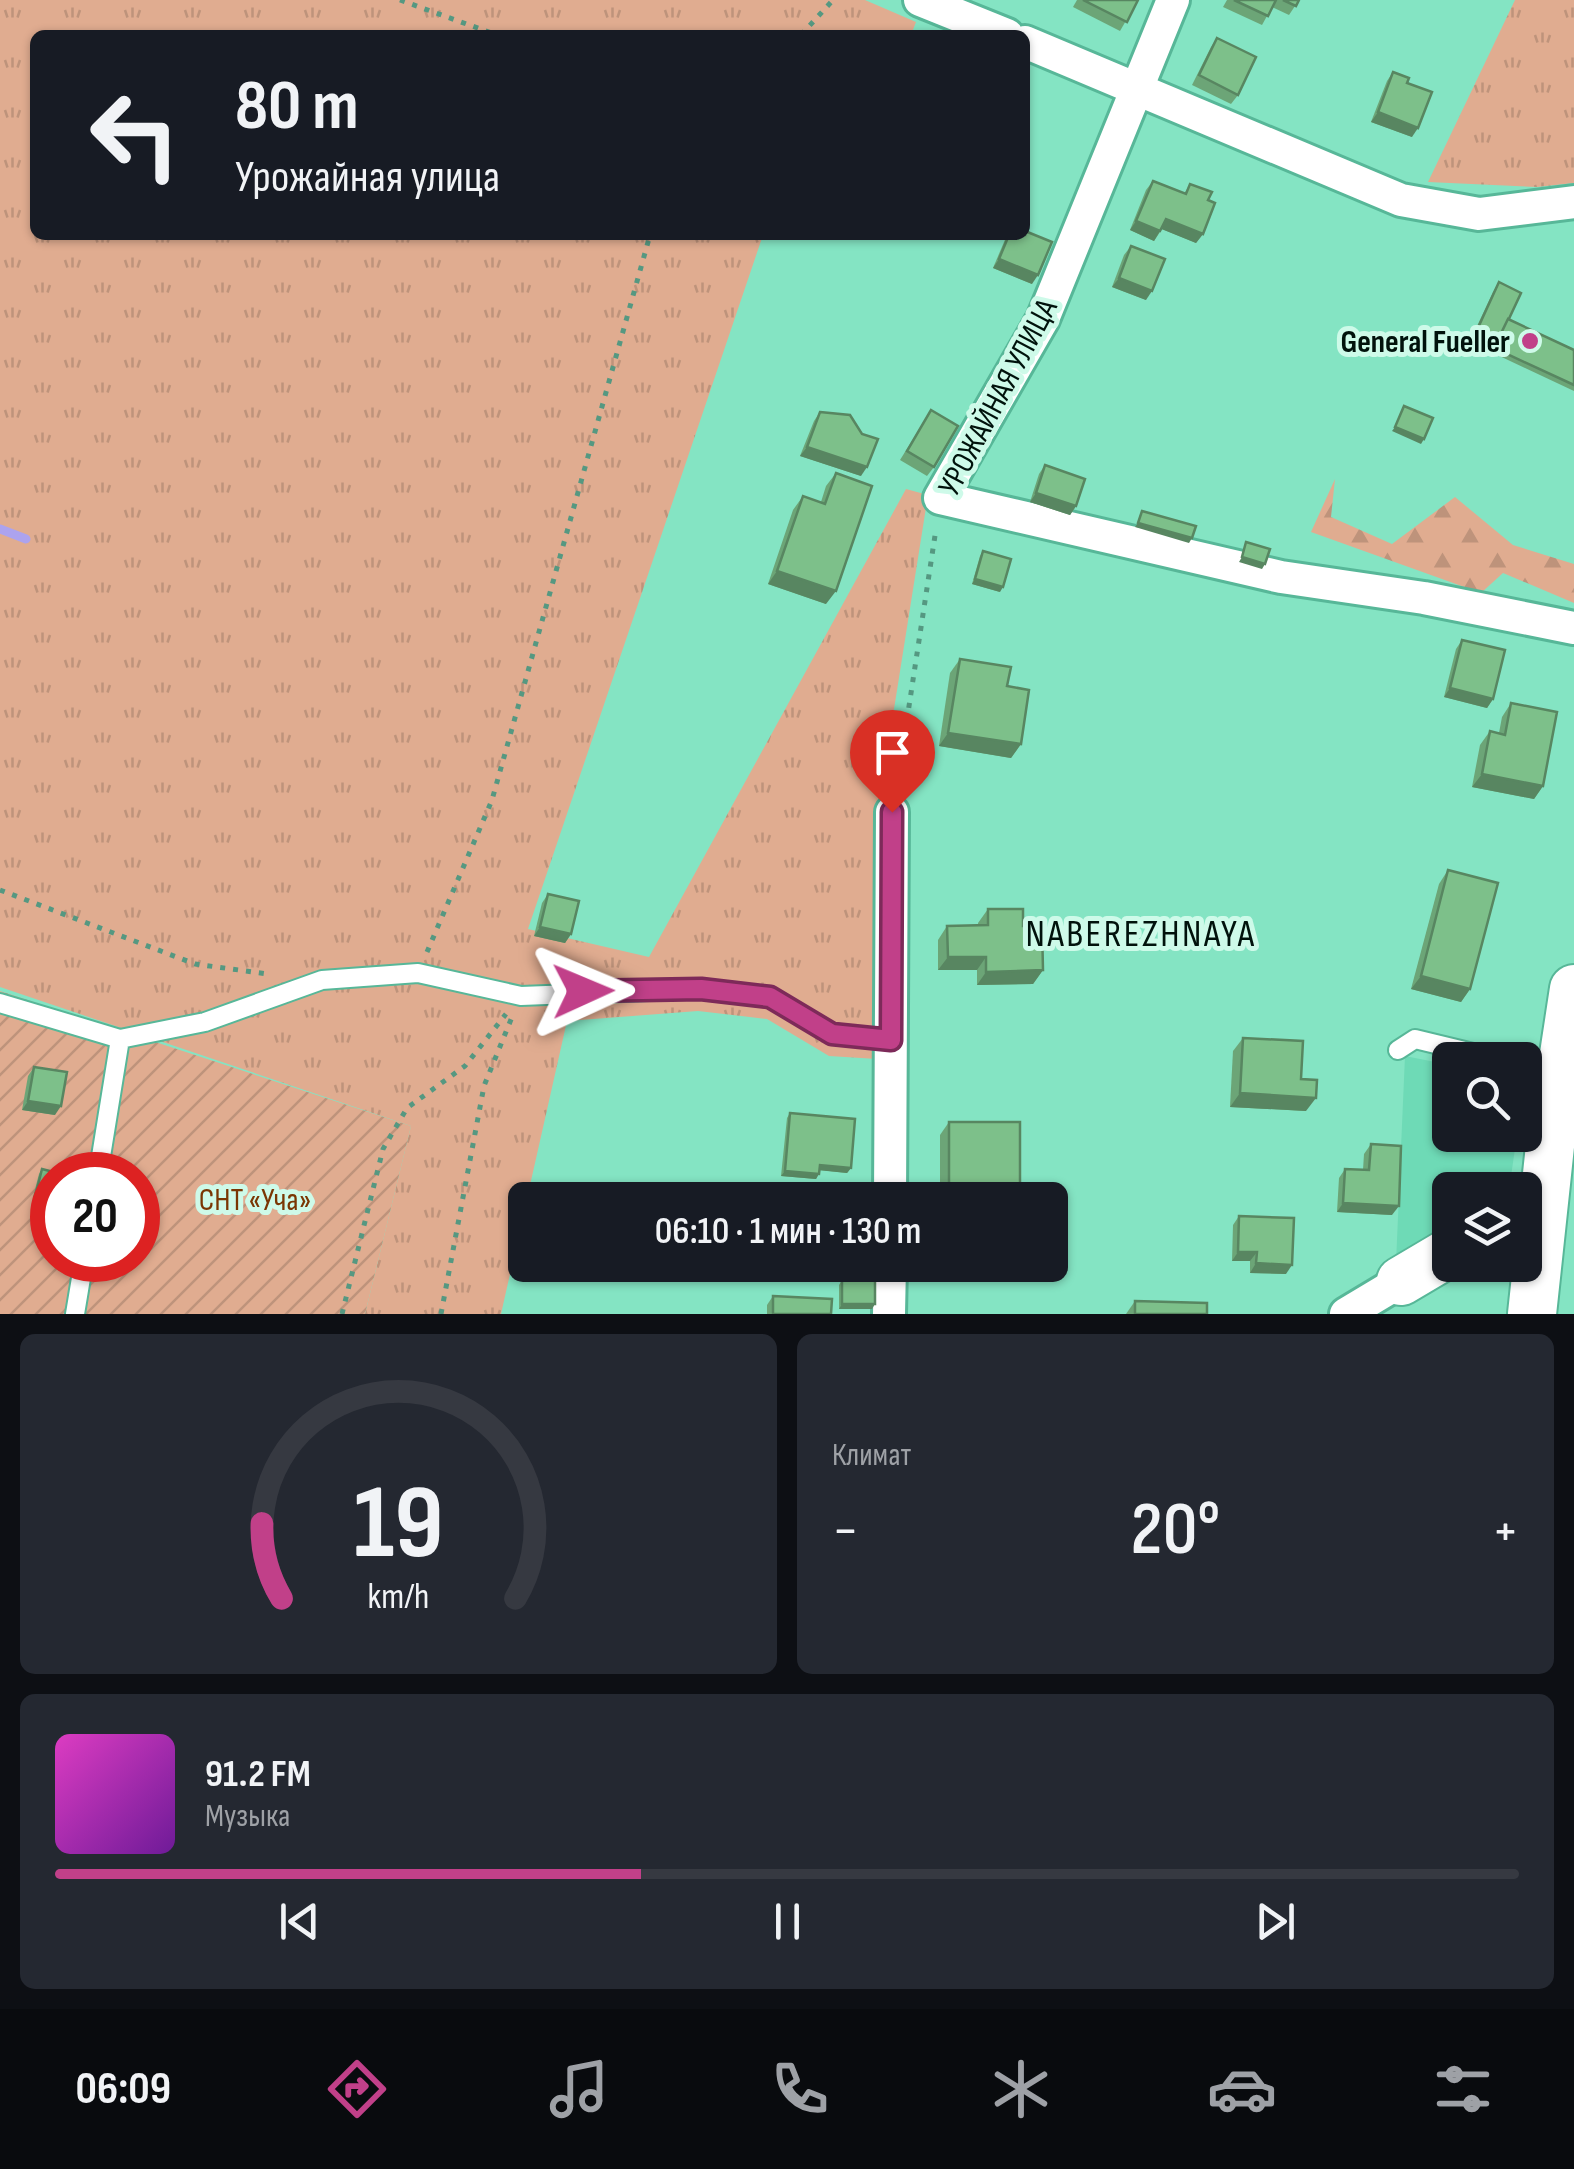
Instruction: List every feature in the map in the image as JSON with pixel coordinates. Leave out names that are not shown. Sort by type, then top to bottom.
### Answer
[{"type":"main road","points":[[1537,1172],[1543,1070],[1574,989]]},
{"type":"main road","points":[[1401,1282],[1432,1263]]},
{"type":"main road","points":[[1532,1282],[1532,1314]]},
{"type":"street","points":[[920,0],[995,30]]},
{"type":"street","name":"УРОЖАЙНАЯ УЛИЦА","points":[[940,498],[1043,320],[1173,0]]},
{"type":"street","points":[[1030,44],[1402,200],[1479,214],[1574,202]]},
{"type":"street","points":[[940,498],[1281,577],[1424,598],[1574,628]]},
{"type":"street","points":[[890,1182],[892,812]]},
{"type":"street","points":[[890,1282],[890,1314]]},
{"type":"street","points":[[1346,1314],[1401,1282]]},
{"type":"lane","points":[[0,1003],[120,1038],[205,1022],[322,980],[418,973],[521,996],[701,989],[770,997],[832,1034],[891,1040]]},
{"type":"lane","points":[[102,1152],[120,1038]]},
{"type":"lane","points":[[1398,1050],[1415,1039],[1432,1043]]},
{"type":"lane","points":[[75,1314],[80,1282]]},
{"type":"path","points":[[400,0],[483,30]]},
{"type":"path","points":[[806,30],[833,0]]},
{"type":"path","points":[[418,973],[492,800],[649,240]]},
{"type":"path","name":"УРОЖАЙНАЯ УЛИЦА","points":[[892,812],[940,498]]},
{"type":"path","points":[[0,890],[195,964],[322,980]]},
{"type":"path","points":[[342,1314],[382,1149],[407,1108],[465,1066],[521,996]]},
{"type":"path","points":[[441,1314],[484,1086],[521,996]]},
{"type":"shaded area","points":[[1405,1056],[1432,1061],[1432,1152],[1515,1152],[1512,1172],[1432,1172],[1432,1241],[1396,1263]]},
{"type":"green space","points":[[0,0],[865,0],[916,22],[913,30],[30,30],[30,240],[761,240],[528,929],[649,957],[906,489],[928,495],[878,810],[877,1059],[829,1056],[767,1019],[698,1011],[567,1021],[531,1182],[508,1182],[508,1282],[501,1314],[365,1314],[411,1126],[0,987]]},
{"type":"green space","points":[[1515,0],[1574,0],[1574,183],[1537,187],[1428,182]]},
{"type":"green space","points":[[1335,479],[1331,517],[1392,544],[1455,497],[1513,545],[1574,564],[1574,603],[1503,573],[1481,593],[1311,532]]},
{"type":"green space","name":"СНТ «Уча»","points":[[0,991],[411,1126],[365,1314],[0,1314]]},
{"type":"building","points":[[1083,0],[1138,0],[1127,22]]},
{"type":"building","points":[[1234,0],[1276,0],[1268,16]]},
{"type":"building","points":[[1217,38],[1256,57],[1238,95],[1199,75]]},
{"type":"building","points":[[1393,72],[1409,78],[1407,83],[1432,92],[1418,128],[1378,112]]},
{"type":"building","points":[[1153,181],[1186,194],[1190,184],[1212,192],[1208,200],[1215,203],[1203,234],[1166,219],[1160,231],[1136,221]]},
{"type":"building","points":[[1030,233],[1052,242],[1038,275],[999,259],[1007,240],[1030,240]]},
{"type":"building","points":[[1131,246],[1165,259],[1152,291],[1119,278]]},
{"type":"building","points":[[1499,282],[1521,293],[1499,340],[1477,330]]},
{"type":"building","points":[[1508,319],[1574,350],[1574,385],[1494,348]]},
{"type":"building","points":[[1404,406],[1433,418],[1424,439],[1395,427]]},
{"type":"building","points":[[931,410],[958,426],[934,467],[907,451]]},
{"type":"building","points":[[820,412],[850,415],[862,434],[878,439],[867,467],[807,447]]},
{"type":"building","points":[[1045,465],[1085,479],[1076,506],[1036,493]]},
{"type":"building","points":[[836,473],[872,486],[836,591],[777,571],[803,496],[825,504]]},
{"type":"building","points":[[1142,511],[1196,526],[1192,538],[1138,523]]},
{"type":"building","points":[[1246,542],[1270,549],[1265,564],[1242,557]]},
{"type":"building","points":[[983,551],[1011,559],[1003,587],[975,579]]},
{"type":"building","points":[[1462,640],[1505,650],[1493,699],[1450,688]]},
{"type":"building","points":[[960,659],[1011,667],[1007,686],[1029,690],[1021,744],[948,733]]},
{"type":"building","points":[[1511,703],[1557,712],[1543,786],[1482,774],[1490,731],[1505,735]]},
{"type":"building","points":[[1448,870],[1498,883],[1470,989],[1421,976]]},
{"type":"building","points":[[548,894],[579,901],[571,934],[540,927]]},
{"type":"building","points":[[988,909],[1023,909],[1023,926],[1042,925],[1043,970],[986,972],[986,957],[948,957],[947,926],[988,925]]},
{"type":"building","points":[[1243,1038],[1303,1041],[1301,1079],[1317,1080],[1316,1098],[1240,1093]]},
{"type":"building","points":[[34,1067],[67,1072],[61,1106],[28,1101]]},
{"type":"building","points":[[790,1113],[855,1119],[851,1168],[820,1165],[819,1174],[785,1171]]},
{"type":"building","points":[[949,1122],[1020,1122],[1020,1182],[949,1182]]},
{"type":"building","points":[[1371,1144],[1401,1146],[1399,1206],[1343,1203],[1345,1169],[1369,1170]]},
{"type":"building","points":[[1239,1216],[1294,1218],[1292,1265],[1256,1263],[1257,1252],[1238,1252]]},
{"type":"building","points":[[842,1282],[875,1282],[875,1304],[842,1304]]},
{"type":"building","points":[[773,1296],[832,1299],[831,1314],[773,1314]]},
{"type":"building","points":[[1135,1301],[1207,1303],[1207,1314],[1135,1314]]},
{"type":"waterway","points":[[0,529],[26,539]]},
{"type":"place","name":"General Fueller","points":[[1530,341]]},
{"type":"district","name":"NABEREZHNAYA","points":[[1141,933]]},
{"type":"route","points":[[583,991],[701,989],[770,997],[832,1034],[891,1040],[892,812]]}]
